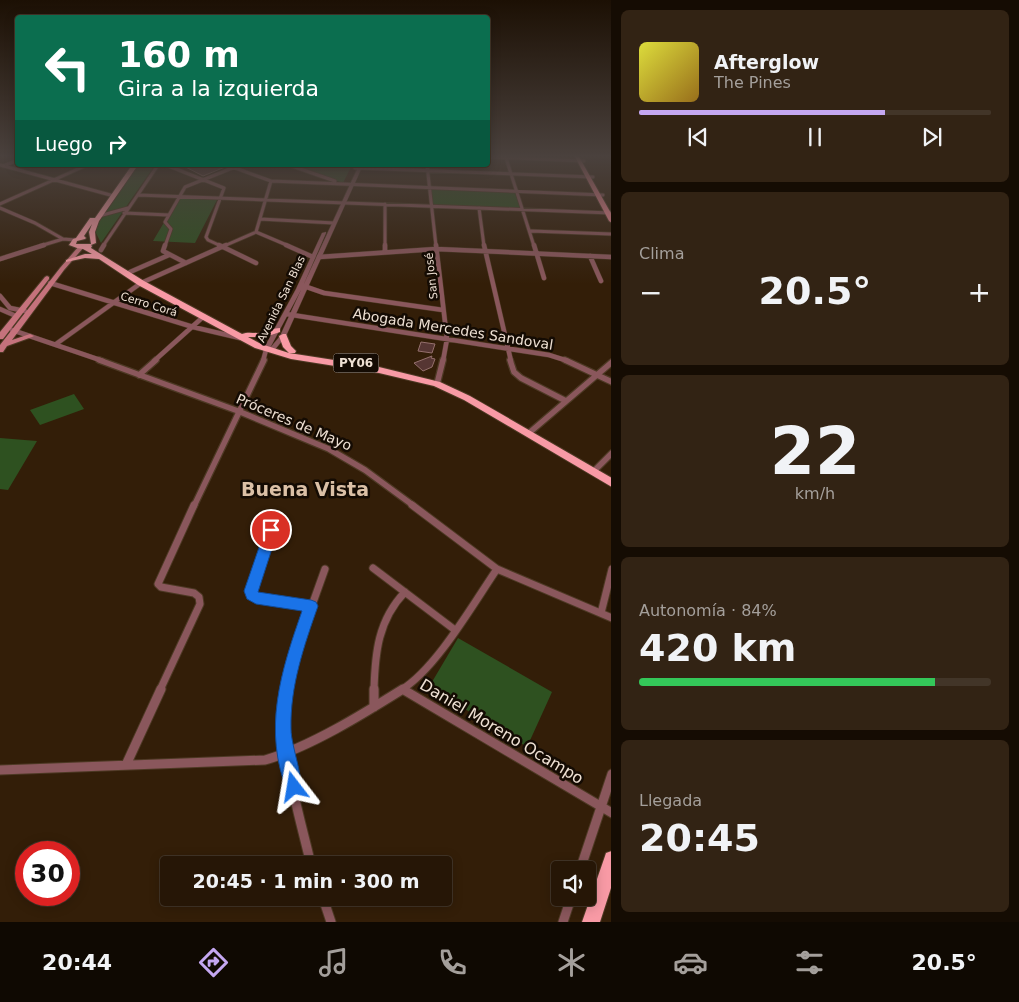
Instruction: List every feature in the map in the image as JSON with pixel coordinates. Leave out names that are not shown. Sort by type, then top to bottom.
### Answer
[{"type":"highway","points":[[75,241],[109,198]]},
{"type":"highway","points":[[92,241],[93,227],[110,198]]},
{"type":"highway","points":[[75,241],[92,241]]},
{"type":"highway","name":"PY06","points":[[75,241],[83,247],[102,254],[144,282],[203,317],[245,337]]},
{"type":"highway","points":[[83,247],[92,241]]},
{"type":"highway","name":"PY06","points":[[92,241],[110,265],[269,350],[438,382]]},
{"type":"highway","points":[[68,261],[102,254]]},
{"type":"highway","points":[[245,337],[280,333],[287,347],[292,351]]},
{"type":"highway","name":"PY06","points":[[269,350],[292,351],[398,369],[438,382],[531,431],[596,469],[611,475]]},
{"type":"highway","name":"PY06","points":[[596,469],[611,482]]},
{"type":"highway","points":[[591,922],[608,887],[611,865]]},
{"type":"main road","points":[[602,198],[610,212]]},
{"type":"main road","points":[[2,347],[18,313],[70,251],[75,241]]},
{"type":"main road","points":[[0,337],[19,324],[68,261],[83,247]]},
{"type":"main road","points":[[2,347],[27,336]]},
{"type":"street","points":[[0,206],[17,198]]},
{"type":"street","points":[[102,254],[124,213],[136,198]]},
{"type":"street","points":[[179,198],[165,222],[171,229],[162,249],[186,263]]},
{"type":"street","points":[[222,198],[206,237],[256,263]]},
{"type":"street","points":[[223,198],[610,212]]},
{"type":"street","name":"Avenida San Blas","points":[[269,350],[289,315],[344,198]]},
{"type":"street","name":"San José","points":[[431,198],[447,340],[438,382]]},
{"type":"street","points":[[519,198],[544,278]]},
{"type":"street","points":[[256,232],[266,200]]},
{"type":"street","points":[[385,204],[385,252]]},
{"type":"street","points":[[0,206],[63,239],[75,241]]},
{"type":"street","points":[[99,216],[128,208]]},
{"type":"street","points":[[478,208],[485,251],[512,368],[517,376],[566,401]]},
{"type":"street","points":[[124,213],[169,216]]},
{"type":"street","points":[[260,219],[332,223]]},
{"type":"street","points":[[530,231],[611,234]]},
{"type":"street","points":[[56,344],[144,282],[256,232],[316,257],[436,249],[611,257]]},
{"type":"street","points":[[0,259],[63,239]]},
{"type":"street","points":[[130,272],[168,254]]},
{"type":"street","points":[[590,256],[601,281]]},
{"type":"street","name":"Cerro Corá","points":[[50,283],[193,327],[245,337]]},
{"type":"street","points":[[303,286],[324,293],[443,310]]},
{"type":"street","points":[[0,296],[10,308],[18,313]]},
{"type":"street","points":[[0,309],[18,313],[29,312]]},
{"type":"street","name":"Abogada Mercedes Sandoval","points":[[289,315],[556,356],[611,382]]},
{"type":"street","points":[[139,375],[203,317]]},
{"type":"street","points":[[19,324],[27,336]]},
{"type":"street","name":"Próceres de Mayo","points":[[11,330],[56,344],[297,434],[353,461],[497,569],[611,618]]},
{"type":"street","points":[[126,765],[200,604],[199,597],[194,593],[161,587],[158,584],[159,579],[238,411],[269,350]]},
{"type":"street","points":[[531,431],[611,363]]},
{"type":"street","points":[[596,469],[611,454]]},
{"type":"street","points":[[276,515],[251,595],[256,598],[311,606]]},
{"type":"street","points":[[374,568],[455,630]]},
{"type":"street","points":[[309,856],[286,754],[283,731],[286,684],[291,664],[325,569]]},
{"type":"street","points":[[0,770],[264,760],[286,754],[404,690],[424,672],[497,569]]},
{"type":"street","points":[[601,613],[611,573]]},
{"type":"street","points":[[374,707],[377,644],[390,610],[396,600],[405,592]]},
{"type":"street","name":"Daniel Moreno Ocampo","points":[[404,690],[611,812]]},
{"type":"street","points":[[583,861],[611,777]]},
{"type":"street","points":[[326,906],[331,922]]},
{"type":"street","points":[[563,922],[568,906]]},
{"type":"green space","points":[[115,198],[132,198],[101,243],[95,231]]},
{"type":"green space","points":[[178,198],[218,198],[195,243],[153,241]]},
{"type":"green space","points":[[432,198],[519,198],[523,210],[433,205]]},
{"type":"green space","points":[[74,394],[84,409],[40,425],[30,410]]},
{"type":"green space","points":[[0,438],[37,441],[8,490],[0,489]]},
{"type":"green space","points":[[458,638],[552,692],[527,747],[429,687]]},
{"type":"building","points":[[421,342],[435,344],[432,353],[418,351]]},
{"type":"building","points":[[432,356],[431,358],[435,359],[432,367],[423,371],[414,363]]},
{"type":"district","name":"Buena Vista","points":[[305,489]]},
{"type":"route","points":[[271,530],[251,595],[256,598],[311,606],[286,684],[283,731],[294,787]]}]
